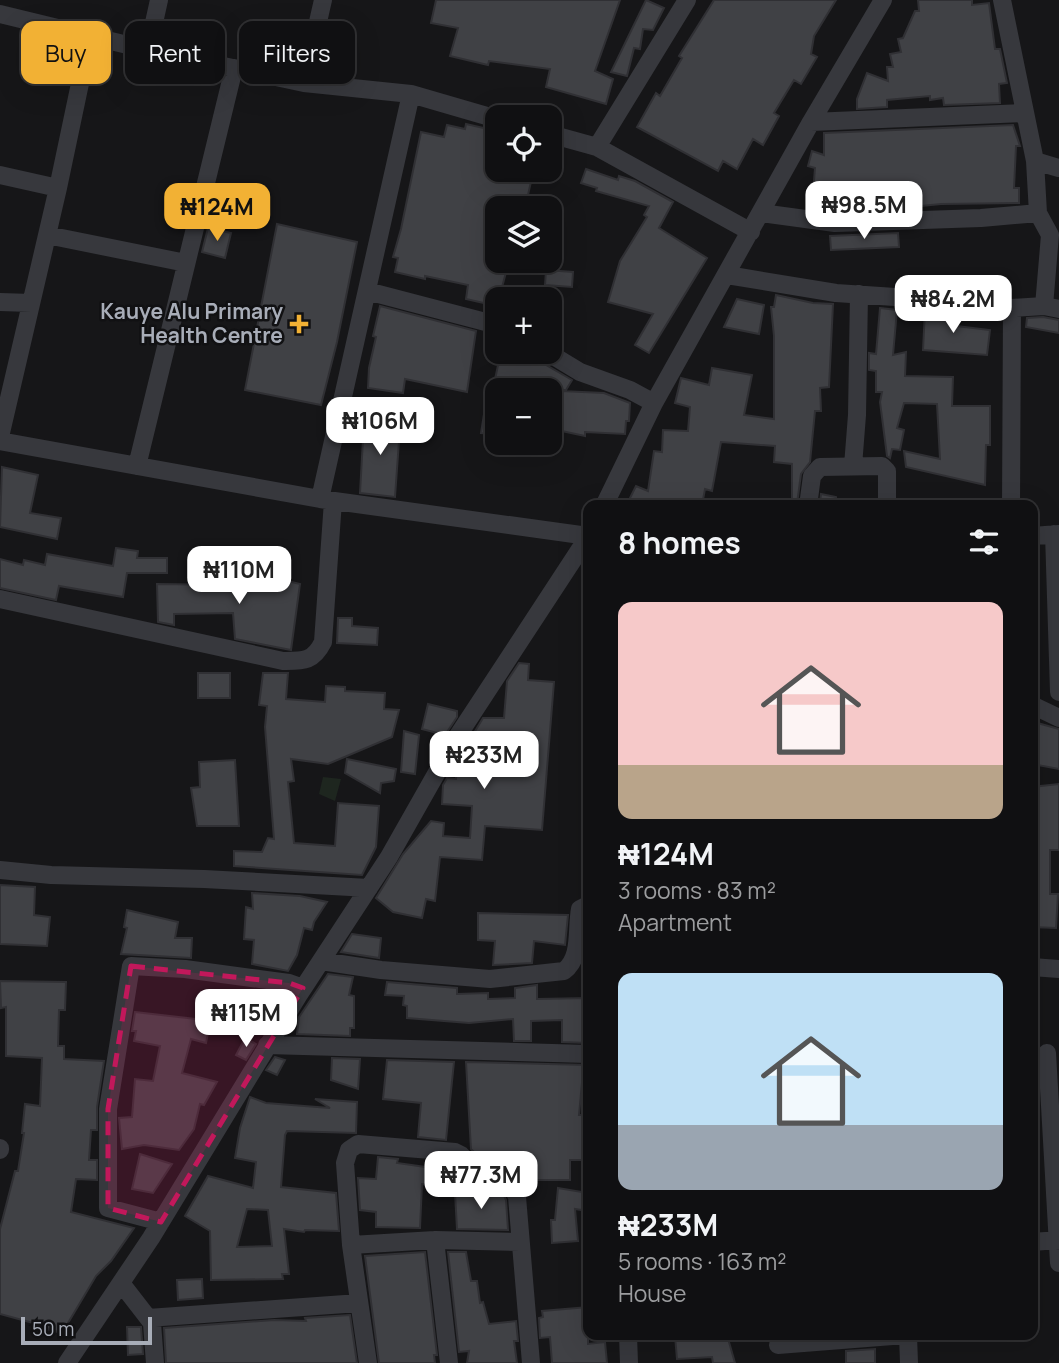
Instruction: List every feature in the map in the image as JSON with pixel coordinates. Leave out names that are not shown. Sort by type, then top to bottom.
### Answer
[{"type":"street","points":[[154,21],[159,0]]},
{"type":"street","points":[[318,21],[323,0]]},
{"type":"street","points":[[597,147],[687,0]]},
{"type":"street","points":[[607,500],[654,403],[811,122],[883,0]]},
{"type":"street","points":[[727,275],[813,291],[1012,308],[1051,308],[1050,234],[1038,213],[1035,161],[1002,0]]},
{"type":"street","points":[[0,14],[29,21]]},
{"type":"street","points":[[225,66],[239,69]]},
{"type":"street","points":[[137,466],[234,68]]},
{"type":"street","points":[[80,84],[31,303],[3,408],[0,439],[327,500],[583,536]]},
{"type":"street","points":[[314,84],[411,94],[485,116]]},
{"type":"street","points":[[0,599],[283,661],[302,661],[317,654],[323,642],[327,500],[367,291],[411,94]]},
{"type":"street","points":[[811,122],[1025,113]]},
{"type":"street","points":[[562,137],[597,147],[751,232]]},
{"type":"street","points":[[1035,161],[1059,168]]},
{"type":"street","points":[[0,175],[58,188]]},
{"type":"street","points":[[761,213],[835,223],[910,222],[1038,213]]},
{"type":"street","points":[[47,235],[186,263]]},
{"type":"street","points":[[367,291],[485,322]]},
{"type":"street","points":[[853,466],[857,415],[859,294]]},
{"type":"street","points":[[0,302],[31,303]]},
{"type":"street","points":[[1011,500],[1012,308]]},
{"type":"street","points":[[562,361],[580,372],[630,390],[654,403]]},
{"type":"street","points":[[809,500],[812,476],[820,467],[853,466],[886,468],[887,500]]},
{"type":"street","points":[[1038,536],[1057,534],[1059,692]]},
{"type":"street","points":[[67,1363],[161,1222],[267,1045],[369,888],[457,737],[583,545]]},
{"type":"street","points":[[1038,708],[1059,718]]},
{"type":"street","points":[[0,870],[369,888]]},
{"type":"street","points":[[321,961],[381,970],[490,979],[564,971],[573,964],[576,956],[580,909],[583,908]]},
{"type":"street","points":[[161,1222],[108,1208],[108,1109],[131,966],[185,969],[303,988]]},
{"type":"street","points":[[1038,967],[1059,969]]},
{"type":"street","points":[[267,1045],[583,1054]]},
{"type":"street","points":[[1046,1053],[1059,1263]]},
{"type":"street","points":[[368,1363],[351,1245],[345,1163],[349,1150],[358,1144],[455,1152],[471,1166],[510,1184],[517,1197],[531,1363]]},
{"type":"street","points":[[435,1240],[449,1363]]},
{"type":"street","points":[[351,1245],[435,1240],[520,1242]]},
{"type":"street","points":[[1038,1242],[1058,1240]]},
{"type":"street","points":[[121,1283],[148,1318],[154,1334],[155,1363]]},
{"type":"street","points":[[148,1318],[359,1303]]},
{"type":"street","points":[[628,1340],[629,1363]]},
{"type":"street","points":[[778,1340],[780,1363]]},
{"type":"street","points":[[907,1340],[909,1363]]},
{"type":"highlighted area","points":[[131,966],[289,983],[303,988],[161,1222],[108,1208],[108,1109]]},
{"type":"shaded area","points":[[323,777],[341,779],[335,801],[319,794]]},
{"type":"building","points":[[436,0],[620,0],[595,71],[613,79],[606,104],[546,87],[550,69],[489,61],[488,65],[450,56],[458,28],[431,23]]},
{"type":"building","points":[[646,0],[664,8],[653,30],[643,29],[640,49],[634,48],[627,76],[611,72]]},
{"type":"building","points":[[714,0],[836,0],[814,36],[811,54],[817,57],[801,84],[794,80],[774,113],[779,116],[763,145],[753,139],[737,169],[723,161],[718,171],[637,127],[656,93],[660,96],[682,58],[679,56]]},
{"type":"building","points":[[918,0],[972,0],[972,5],[989,3],[995,49],[1000,49],[1007,83],[999,84],[1000,103],[944,105],[943,98],[930,100],[930,96],[887,100],[887,107],[857,109],[857,99],[867,73],[888,81],[887,67],[893,67],[890,54],[901,52],[898,39],[903,38],[915,11],[919,11]]},
{"type":"building","points":[[466,124],[485,128],[485,182],[531,182],[528,196],[485,196],[485,273],[506,273],[502,287],[485,287],[485,303],[466,299],[468,285],[395,272],[398,258],[393,257],[421,132],[444,137],[447,125],[465,129]]},
{"type":"building","points":[[1013,125],[1020,146],[1016,146],[1014,188],[1019,188],[1019,203],[941,204],[892,209],[853,205],[854,196],[813,193],[815,168],[808,166],[812,151],[824,155],[824,133]]},
{"type":"building","points":[[586,169],[618,180],[619,176],[635,181],[673,202],[659,228],[707,258],[649,353],[635,345],[653,314],[608,302],[620,261],[647,217],[644,215],[649,206],[596,191],[597,188],[581,183]]},
{"type":"building","name":"Kauye Alu Primary Health Centre","points":[[277,224],[357,242],[321,405],[245,390]]},
{"type":"building","points":[[208,228],[231,233],[225,258],[202,252]]},
{"type":"building","points":[[898,233],[899,247],[831,250],[830,236]]},
{"type":"building","points":[[573,272],[572,287],[545,285],[546,273]]},
{"type":"building","points":[[776,295],[813,303],[833,304],[829,387],[820,388],[821,411],[815,411],[810,462],[801,474],[798,500],[792,500],[792,464],[774,462],[775,446],[721,442],[712,491],[705,489],[703,500],[629,500],[636,486],[648,491],[654,451],[662,452],[663,430],[688,431],[690,407],[675,403],[681,378],[709,385],[712,368],[752,375],[744,415],[774,419],[774,336],[771,307],[774,307]]},
{"type":"building","points":[[737,299],[764,305],[759,334],[724,327]]},
{"type":"building","points":[[380,306],[476,331],[467,392],[405,379],[403,393],[368,388],[369,368],[376,337],[373,336]]},
{"type":"building","points":[[880,308],[897,310],[893,355],[906,352],[905,376],[953,377],[952,406],[990,406],[990,445],[986,445],[985,485],[906,467],[904,451],[940,459],[937,404],[904,403],[897,428],[904,430],[900,450],[892,449],[890,458],[887,456],[880,402],[882,392],[876,392],[876,371],[869,370],[869,353],[876,354]]},
{"type":"building","points":[[925,310],[958,315],[957,326],[990,330],[987,355],[923,350]]},
{"type":"building","points":[[1027,318],[1059,320],[1059,333],[1026,327]]},
{"type":"building","points":[[498,364],[541,364],[572,380],[566,390],[562,390],[562,378],[495,378]]},
{"type":"building","points":[[562,391],[604,393],[630,403],[625,434],[585,432],[585,436],[562,431]]},
{"type":"building","points":[[485,408],[485,433],[481,433]]},
{"type":"building","points":[[357,423],[407,426],[407,441],[399,441],[395,497],[360,493],[363,439],[355,438]]},
{"type":"building","points":[[2,467],[38,475],[30,513],[61,518],[57,539],[0,527]]},
{"type":"building","points":[[821,494],[836,497],[836,500],[820,500]]},
{"type":"building","points":[[116,548],[138,551],[137,558],[167,558],[167,573],[127,573],[123,597],[59,586],[56,600],[0,588],[0,559],[23,565],[24,560],[45,565],[47,554],[113,566]]},
{"type":"building","points":[[235,568],[300,584],[291,650],[235,639],[233,613],[174,614],[174,625],[158,622],[157,584],[233,585]]},
{"type":"building","points":[[338,618],[352,618],[352,626],[378,628],[377,645],[337,643]]},
{"type":"building","points":[[519,663],[529,664],[528,680],[554,682],[542,830],[485,826],[482,860],[440,857],[435,901],[426,899],[422,918],[393,912],[376,898],[403,854],[431,821],[444,823],[443,836],[470,838],[472,806],[442,804],[443,785],[447,778],[456,779],[457,761],[483,718],[504,718],[507,681]]},
{"type":"building","points":[[198,673],[230,673],[230,698],[198,698]]},
{"type":"building","points":[[263,673],[288,673],[286,699],[325,702],[326,686],[345,687],[345,691],[385,693],[384,709],[399,710],[392,737],[328,764],[291,759],[294,781],[288,782],[294,843],[335,846],[338,803],[379,806],[376,847],[362,875],[234,866],[234,851],[262,852],[268,838],[274,839],[265,727],[267,706],[259,705]]},
{"type":"building","points":[[428,704],[457,711],[457,717],[445,735],[422,729]]},
{"type":"building","points":[[1038,723],[1059,729],[1059,769],[1038,765]]},
{"type":"building","points":[[404,731],[419,735],[415,774],[401,772]]},
{"type":"building","points":[[347,759],[396,769],[394,781],[381,783],[380,793],[345,773]]},
{"type":"building","points":[[235,760],[239,826],[197,826],[191,788],[200,787],[199,762]]},
{"type":"building","points":[[1059,784],[1059,850],[1050,850],[1050,894],[1058,894],[1056,928],[1038,927],[1038,786]]},
{"type":"building","points":[[0,885],[35,887],[34,915],[50,917],[47,946],[0,944]]},
{"type":"building","points":[[252,893],[300,896],[327,902],[312,930],[304,928],[297,955],[288,971],[252,964],[254,940],[244,939],[246,907],[253,909]]},
{"type":"building","points":[[127,910],[178,922],[175,938],[192,938],[191,958],[121,954],[127,928],[124,927]]},
{"type":"building","points":[[478,913],[568,915],[565,945],[534,941],[532,963],[493,965],[495,941],[478,940]]},
{"type":"building","points":[[352,934],[381,938],[379,958],[341,952]]},
{"type":"building","points":[[328,974],[353,977],[349,995],[354,996],[354,1028],[350,1028],[350,1036],[297,1034],[299,1017]]},
{"type":"building","points":[[0,981],[66,982],[65,1010],[59,1010],[58,1046],[64,1046],[64,1059],[104,1061],[97,1107],[97,1130],[91,1130],[89,1160],[97,1160],[97,1180],[76,1179],[71,1212],[134,1228],[111,1261],[96,1276],[62,1333],[0,1314],[0,1229],[15,1171],[18,1171],[25,1104],[40,1106],[42,1058],[6,1056],[6,1007],[1,1008]]},
{"type":"building","points":[[387,982],[457,988],[457,994],[488,993],[488,999],[515,998],[515,988],[537,985],[537,999],[583,998],[583,1043],[562,1042],[562,1020],[531,1021],[531,1041],[514,1041],[513,1019],[469,1023],[407,1018],[407,1006],[403,1005],[404,996],[385,995]]},
{"type":"building","points":[[135,1012],[205,1020],[203,1026],[209,1028],[206,1043],[191,1039],[182,1073],[217,1082],[204,1105],[200,1104],[194,1129],[179,1150],[144,1145],[122,1149],[119,1118],[132,1117],[135,1079],[153,1081],[160,1046],[134,1041],[136,1031],[132,1031]]},
{"type":"building","points":[[245,1038],[256,1044],[246,1060],[236,1055]]},
{"type":"building","points":[[275,1057],[285,1060],[277,1075],[266,1070]]},
{"type":"building","points":[[332,1058],[360,1059],[358,1089],[331,1080]]},
{"type":"building","points":[[387,1060],[454,1062],[446,1140],[418,1137],[421,1103],[383,1099]]},
{"type":"building","points":[[466,1062],[583,1065],[579,1115],[583,1115],[583,1160],[570,1160],[570,1180],[522,1180],[521,1157],[478,1156],[471,1149]]},
{"type":"building","points":[[250,1097],[266,1103],[330,1108],[315,1099],[357,1102],[356,1133],[287,1131],[285,1135],[281,1187],[336,1193],[339,1231],[304,1232],[284,1229],[289,1274],[282,1274],[283,1279],[211,1280],[210,1231],[185,1216],[208,1176],[253,1188],[256,1162],[235,1158],[240,1128]],"holes":[[[247,1209],[268,1210],[272,1246],[237,1247]]]},
{"type":"building","points":[[140,1154],[172,1164],[153,1193],[132,1189]]},
{"type":"building","points":[[378,1157],[398,1159],[397,1163],[426,1167],[433,1166],[434,1163],[453,1164],[457,1168],[456,1187],[422,1184],[420,1228],[376,1227],[376,1212],[360,1210],[358,1178],[376,1179]]},
{"type":"building","points":[[558,1188],[583,1192],[583,1210],[575,1209],[578,1241],[552,1243],[551,1220],[555,1220]]},
{"type":"building","points":[[455,1193],[503,1193],[508,1230],[457,1229]]},
{"type":"building","points":[[425,1252],[437,1355],[434,1355],[435,1363],[379,1363],[365,1256]]},
{"type":"building","points":[[448,1252],[466,1252],[471,1281],[477,1281],[480,1303],[483,1302],[489,1324],[516,1321],[518,1341],[514,1341],[517,1363],[467,1363],[469,1351],[459,1352]]},
{"type":"building","points":[[202,1279],[203,1298],[178,1300],[177,1280]]},
{"type":"building","points":[[583,1307],[583,1340],[588,1340],[588,1344],[605,1342],[607,1363],[552,1363],[550,1337],[540,1338],[539,1318],[543,1317],[542,1311]]},
{"type":"building","points":[[350,1315],[357,1363],[166,1363],[164,1328],[274,1320],[306,1321],[305,1318]]},
{"type":"building","points":[[127,1327],[141,1327],[143,1354],[128,1355]]},
{"type":"building","points":[[675,1340],[728,1340],[735,1363],[713,1363],[712,1357],[677,1359]]},
{"type":"building","points":[[875,1349],[875,1363],[846,1363],[846,1351]]},
{"type":"place","name":"Kauye Alu Primary Health Centre","points":[[299,324]]}]
